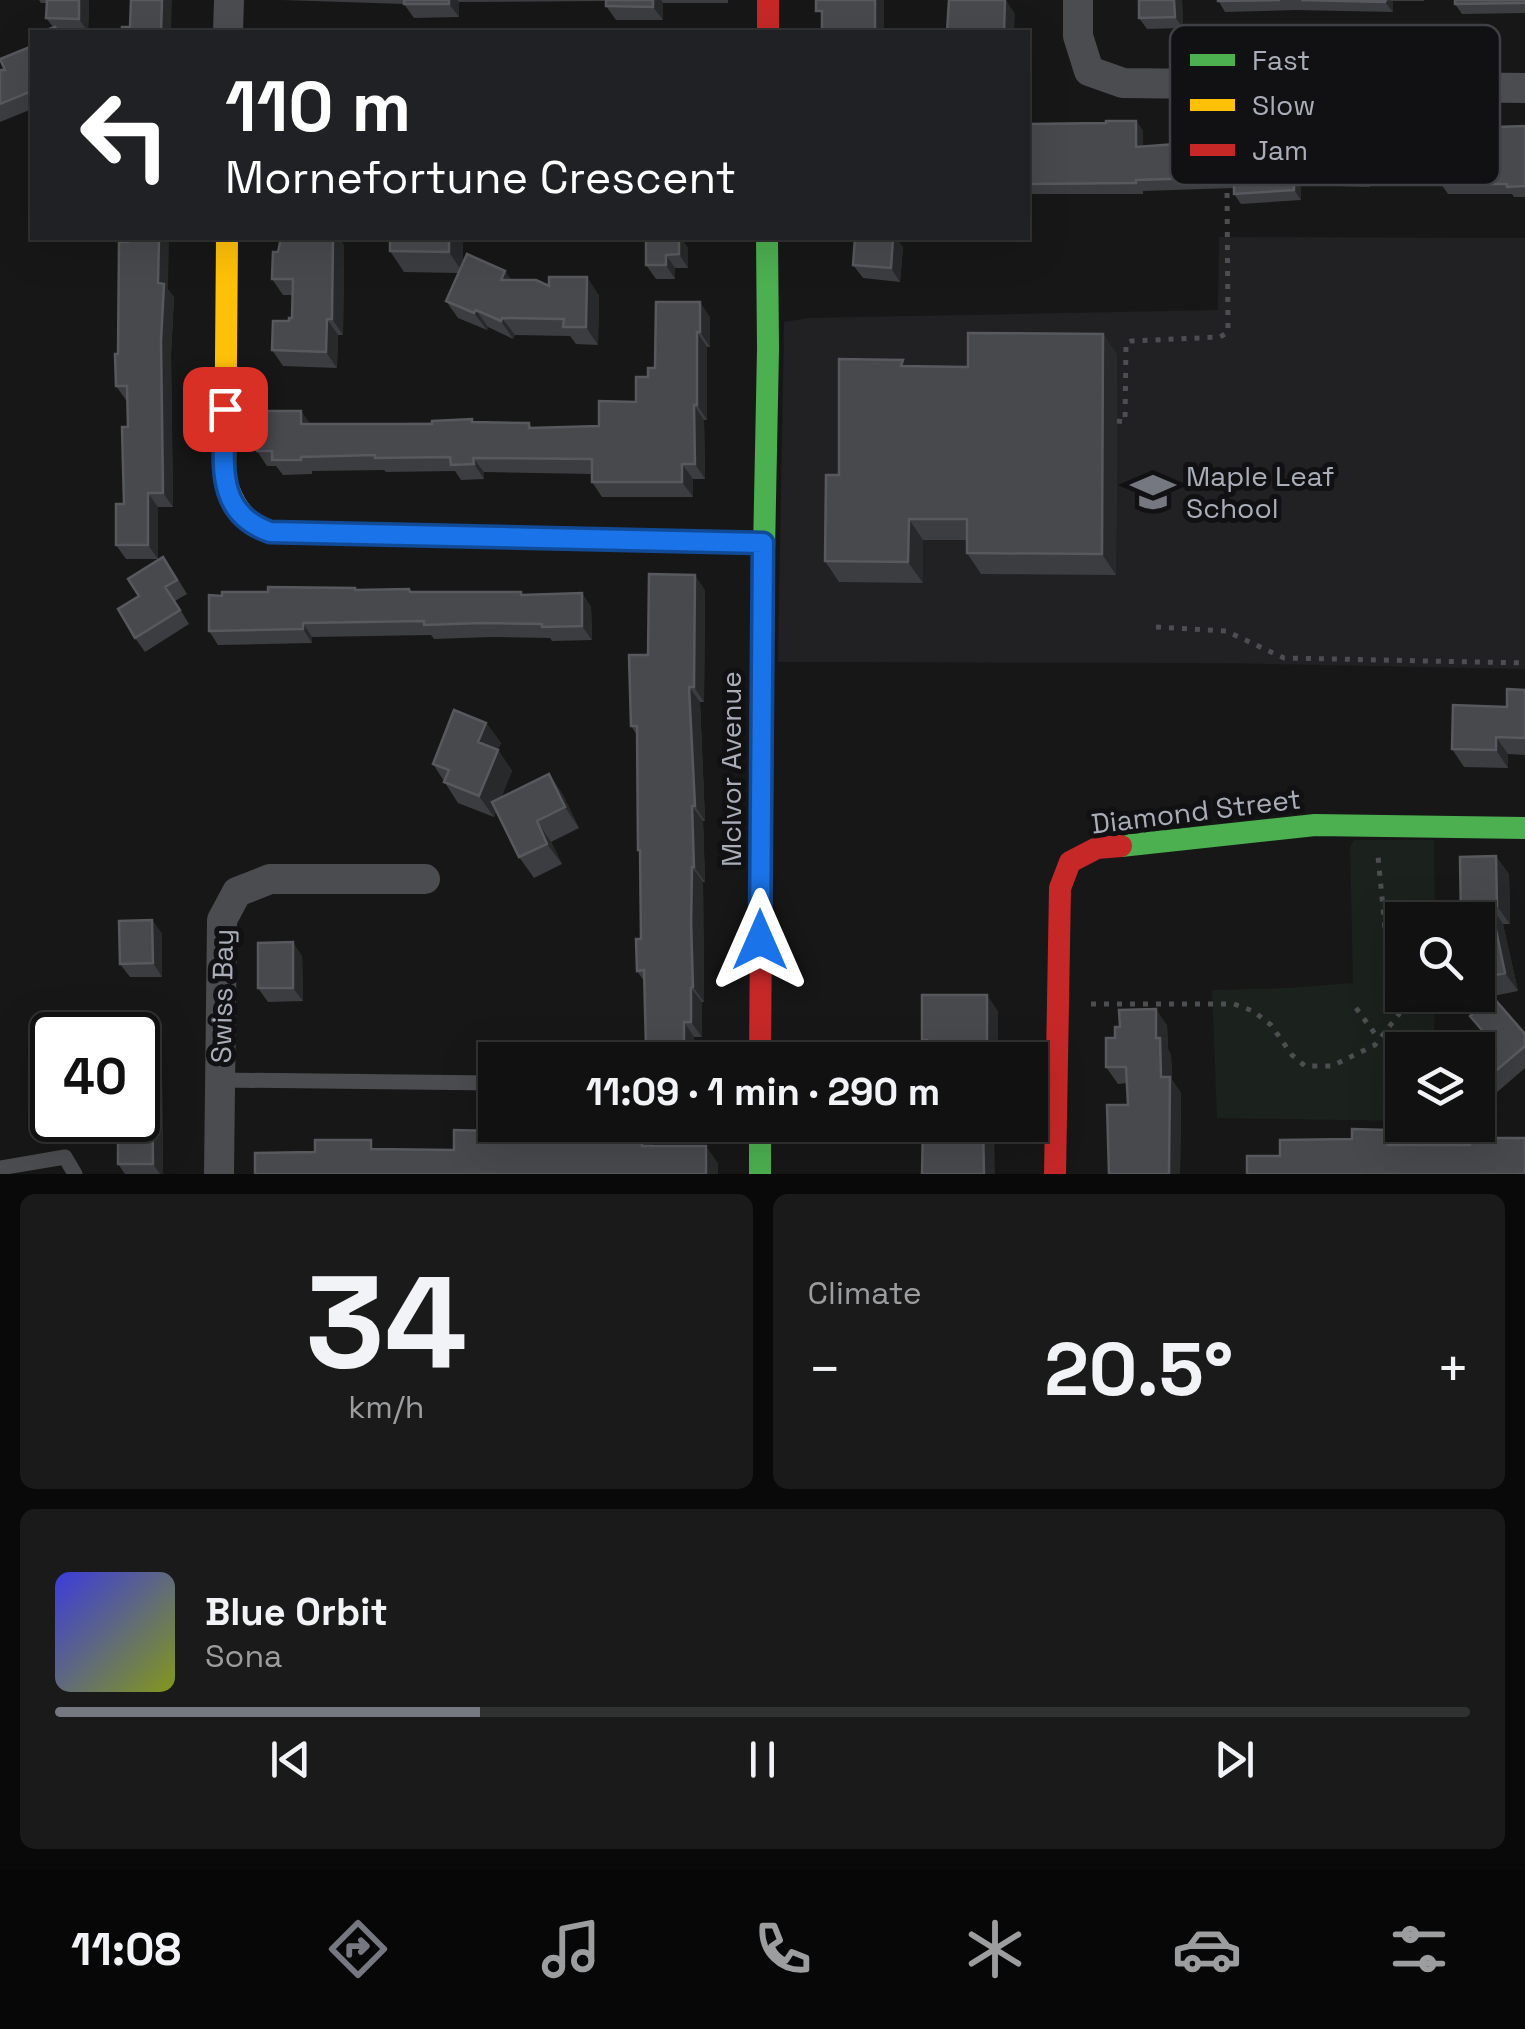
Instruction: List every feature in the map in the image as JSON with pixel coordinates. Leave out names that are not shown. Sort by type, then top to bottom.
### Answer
[{"type":"street","points":[[228,30],[229,0]]},
{"type":"street","points":[[768,0],[768,30]]},
{"type":"street","points":[[1078,0],[1078,36],[1089,70],[1123,84],[1170,84]]},
{"type":"street","points":[[1500,88],[1525,88]]},
{"type":"street","points":[[226,240],[224,478],[233,507],[254,526],[270,532],[763,543]]},
{"type":"street","name":"McIvor Avenue","points":[[760,1042],[767,240]]},
{"type":"street","name":"Diamond Street","points":[[1056,1174],[1060,888],[1070,862],[1097,848],[1315,825],[1525,828]]},
{"type":"street","name":"Swiss Bay","points":[[219,1174],[222,920],[237,892],[270,878],[425,879]]},
{"type":"street","points":[[760,1142],[760,1174]]},
{"type":"lane","points":[[220,1080],[478,1082]]},
{"type":"lane","points":[[0,1168],[66,1157],[75,1174]]},
{"type":"path","points":[[1117,421],[1125,422],[1126,343],[1220,337],[1228,332],[1228,185]]},
{"type":"path","points":[[1156,627],[1226,631],[1284,658],[1525,663]]},
{"type":"path","points":[[1058,1004],[1234,1004],[1253,1011],[1271,1025],[1305,1066],[1332,1066],[1375,1045],[1399,1014],[1400,990],[1386,939],[1375,825]]},
{"type":"path","points":[[1356,1008],[1379,1039]]},
{"type":"shaded area","name":"Maple Leaf School","points":[[1219,237],[1525,238],[1525,669],[1216,663],[778,662],[784,322],[808,318],[1218,310]]},
{"type":"shaded area","points":[[1354,840],[1434,840],[1435,902],[1385,902],[1385,1012],[1435,1012],[1434,1032],[1385,1032],[1385,1121],[1217,1118],[1212,990],[1353,983],[1350,847]]},
{"type":"building","points":[[47,0],[79,0],[79,19],[46,18]]},
{"type":"building","points":[[131,0],[162,0],[161,30],[121,30],[130,27]]},
{"type":"building","points":[[404,0],[449,0],[449,4],[404,4]]},
{"type":"building","points":[[606,0],[653,0],[653,7],[606,6]]},
{"type":"building","points":[[816,0],[875,0],[875,30],[822,30],[822,11],[816,11]]},
{"type":"building","points":[[949,0],[1005,0],[1004,30],[947,30]]},
{"type":"building","points":[[1139,0],[1174,0],[1175,17],[1139,18]]},
{"type":"building","points":[[1301,0],[1386,0],[1385,2]]},
{"type":"building","points":[[1455,0],[1525,0],[1525,3],[1455,4]]},
{"type":"building","points":[[30,47],[30,92],[0,104],[0,70],[5,70],[0,59]]},
{"type":"building","points":[[1136,121],[1136,147],[1170,144],[1170,179],[1030,184],[1030,124]]},
{"type":"building","points":[[1525,126],[1525,186],[1500,184],[1500,127]]},
{"type":"building","points":[[1234,185],[1294,185],[1294,190],[1234,194]]},
{"type":"building","points":[[159,240],[158,283],[164,284],[163,493],[148,493],[148,545],[116,545],[116,504],[124,504],[122,427],[128,427],[127,386],[116,386],[119,242]]},
{"type":"building","points":[[281,240],[333,240],[332,319],[327,319],[326,352],[272,350],[273,321],[292,318],[293,279],[272,279],[273,252],[278,252]]},
{"type":"building","points":[[390,240],[449,240],[449,252],[390,251]]},
{"type":"building","points":[[646,240],[679,240],[679,254],[666,255],[666,265],[646,265]]},
{"type":"building","points":[[855,240],[893,240],[891,268],[853,265]]},
{"type":"building","points":[[467,254],[505,271],[501,280],[536,280],[549,286],[549,277],[587,277],[586,327],[563,327],[564,319],[501,321],[446,301]]},
{"type":"building","points":[[656,302],[700,302],[695,464],[682,464],[682,482],[592,482],[592,459],[473,458],[474,464],[451,465],[450,457],[375,455],[272,460],[272,451],[257,451],[256,411],[301,411],[301,424],[432,424],[472,419],[529,423],[529,428],[599,426],[599,401],[636,402],[636,377],[648,377],[648,368],[655,368]]},
{"type":"building","points":[[968,333],[1103,334],[1102,554],[967,553],[967,519],[909,519],[908,562],[825,561],[826,475],[839,475],[839,359],[903,360],[901,366],[968,367]]},
{"type":"building","points":[[163,557],[177,580],[165,587],[180,610],[135,638],[118,609],[139,596],[128,579]]},
{"type":"building","points":[[649,574],[695,575],[694,687],[689,687],[695,806],[693,987],[691,1022],[684,1022],[684,1042],[646,1042],[644,970],[637,971],[636,939],[641,939],[637,726],[631,726],[629,655],[648,655]]},
{"type":"building","points":[[268,587],[521,595],[582,593],[582,626],[424,625],[424,621],[303,623],[303,629],[209,631],[209,595],[268,592]]},
{"type":"building","points":[[1507,689],[1525,690],[1525,738],[1496,737],[1496,750],[1452,749],[1453,705],[1507,707]]},
{"type":"building","points":[[454,710],[486,723],[478,742],[498,750],[479,796],[444,782],[449,770],[433,764]]},
{"type":"building","points":[[549,774],[565,807],[537,821],[547,844],[519,857],[492,802]]},
{"type":"building","points":[[1496,856],[1497,906],[1495,902],[1461,902],[1460,857]]},
{"type":"building","points":[[152,920],[153,963],[120,964],[119,921]]},
{"type":"building","points":[[1495,925],[1505,973],[1495,975]]},
{"type":"building","points":[[293,942],[293,988],[258,988],[258,943]]},
{"type":"building","points":[[922,995],[987,995],[987,1042],[922,1040]]},
{"type":"building","points":[[1495,999],[1525,1034],[1525,1046],[1495,1072],[1495,1032],[1484,1032],[1470,1016],[1474,1012],[1495,1012]]},
{"type":"building","points":[[1156,1009],[1161,1077],[1170,1077],[1169,1174],[1109,1174],[1107,1105],[1128,1105],[1126,1067],[1106,1067],[1106,1038],[1115,1038],[1115,1027],[1120,1027],[1119,1010]]},
{"type":"building","points":[[1352,1129],[1385,1130],[1388,1145],[1470,1145],[1495,1142],[1495,1138],[1525,1138],[1525,1174],[1247,1174],[1247,1156],[1280,1156],[1280,1140],[1352,1139]]},
{"type":"building","points":[[454,1130],[478,1131],[478,1142],[706,1146],[706,1174],[255,1174],[255,1153],[315,1152],[315,1140],[371,1140],[371,1149],[454,1150]]},
{"type":"building","points":[[118,1142],[153,1142],[153,1164],[118,1164]]},
{"type":"building","points":[[923,1142],[983,1142],[984,1174],[922,1174]]},
{"type":"traffic: fast","points":[[764,551],[767,240]]},
{"type":"traffic: fast","points":[[473,537],[763,543]]},
{"type":"traffic: fast","points":[[1121,846],[1315,825],[1525,828]]},
{"type":"traffic: fast","points":[[760,1142],[760,1174]]},
{"type":"traffic: slow","points":[[227,240],[225,478],[240,511],[270,532],[473,537]]},
{"type":"traffic: jam","points":[[768,0],[768,30]]},
{"type":"traffic: jam","points":[[760,1042],[764,551]]},
{"type":"traffic: jam","points":[[1055,1174],[1060,888],[1070,862],[1097,848],[1121,846]]},
{"type":"place","name":"Maple Leaf School","points":[[1153,492]]},
{"type":"route","points":[[225,409],[224,478],[233,507],[254,526],[270,532],[763,543],[760,940]]}]
